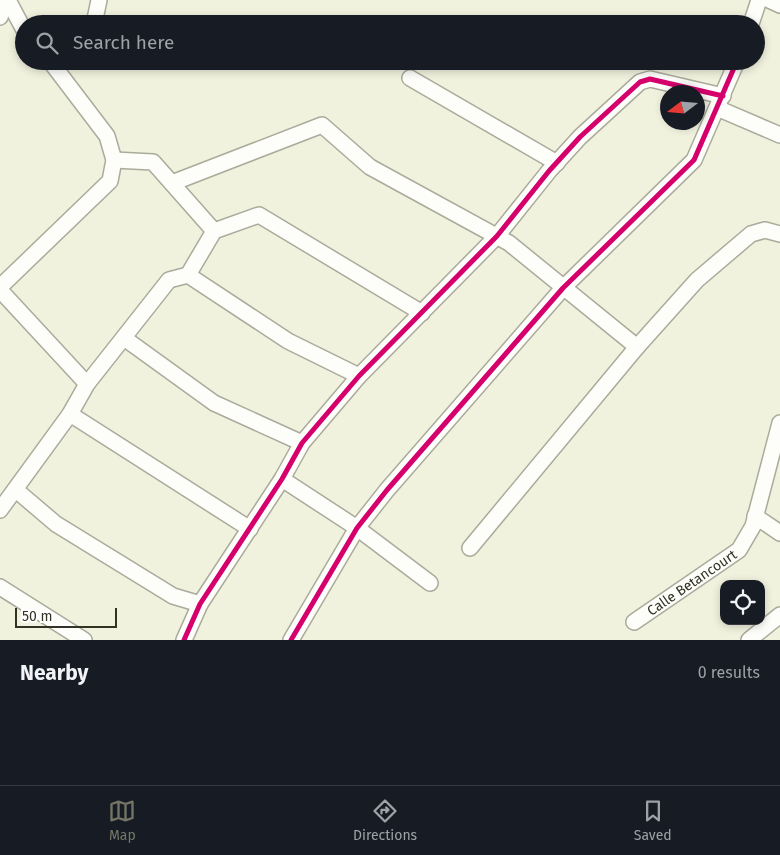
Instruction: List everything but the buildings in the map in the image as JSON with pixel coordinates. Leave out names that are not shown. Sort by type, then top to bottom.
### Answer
[{"type":"street","points":[[0,17],[7,0]]},
{"type":"street","points":[[7,0],[16,15]]},
{"type":"street","points":[[96,15],[99,0]]},
{"type":"street","points":[[754,15],[760,0]]},
{"type":"street","points":[[769,0],[780,5]]},
{"type":"street","points":[[62,70],[107,136],[114,160],[110,181],[0,289],[87,384]]},
{"type":"street","points":[[291,640],[357,528],[386,490],[562,288],[694,160],[733,70]]},
{"type":"street","points":[[410,78],[557,162]]},
{"type":"street","points":[[184,640],[200,604],[282,479],[302,443],[359,376],[497,236],[557,162],[580,137],[640,82],[650,80],[720,102],[780,135]]},
{"type":"street","points":[[172,183],[322,125],[370,167],[509,243],[562,288],[637,347]]},
{"type":"street","points":[[114,160],[153,162],[214,231]]},
{"type":"street","points":[[0,510],[70,414],[87,384],[169,280],[188,274],[214,231],[259,215],[422,313]]},
{"type":"street","points":[[470,548],[637,347],[697,280],[751,234],[765,230],[780,234]]},
{"type":"street","points":[[188,274],[288,342],[359,376]]},
{"type":"street","points":[[124,338],[214,403],[302,443]]},
{"type":"street","points":[[70,414],[250,529]]},
{"type":"street","name":"Calle Betancourt","points":[[634,622],[739,550],[755,516],[780,423]]},
{"type":"street","points":[[282,479],[357,528],[430,583]]},
{"type":"street","points":[[16,490],[56,524],[173,596],[200,604]]},
{"type":"street","points":[[755,516],[780,532]]},
{"type":"street","points":[[0,588],[84,640]]},
{"type":"street","points":[[749,640],[779,618]]},
{"type":"cycle path","points":[[291,640],[357,528],[387,490],[563,288],[694,160],[733,70]]},
{"type":"cycle path","points":[[184,640],[200,604],[282,479],[302,443],[359,376],[497,236],[549,171],[580,137],[640,82],[650,79],[723,96]]}]
